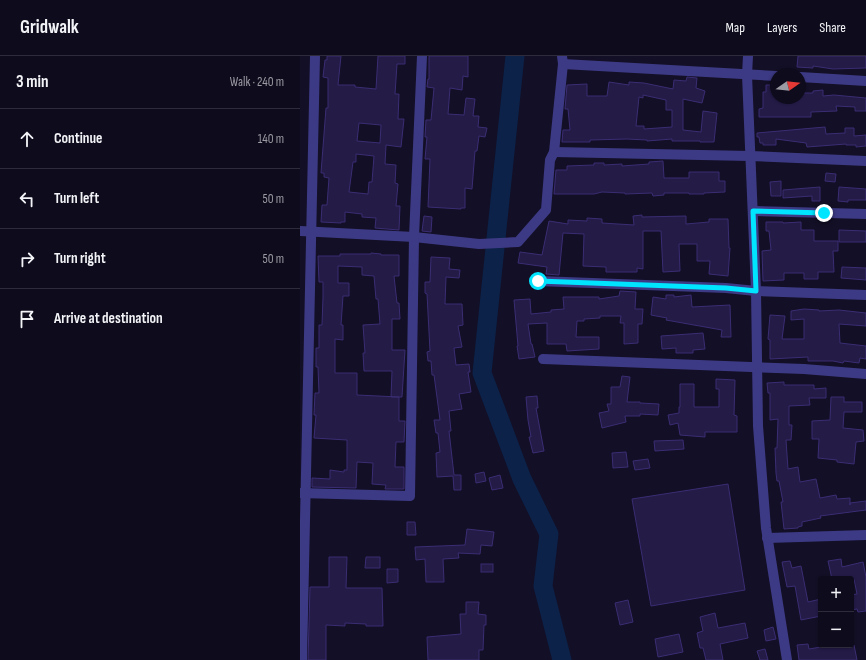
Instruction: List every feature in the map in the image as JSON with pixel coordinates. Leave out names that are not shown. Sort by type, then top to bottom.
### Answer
[{"type":"street","points":[[302,660],[303,493],[315,56]]},
{"type":"street","points":[[303,493],[410,496],[414,237],[422,56]]},
{"type":"street","points":[[748,56],[747,75],[756,291],[758,426],[767,538],[787,660]]},
{"type":"street","points":[[300,231],[414,237],[479,244],[518,242],[546,210],[550,160],[554,152],[562,60],[770,76]]},
{"type":"street","points":[[806,77],[866,81]]},
{"type":"street","points":[[554,152],[866,160]]},
{"type":"street","points":[[753,211],[866,214]]},
{"type":"street","points":[[538,281],[866,295]]},
{"type":"street","points":[[543,359],[804,369],[866,374]]},
{"type":"street","points":[[767,538],[866,535]]},
{"type":"building","points":[[327,56],[341,56],[338,85],[355,85],[355,87],[376,89],[378,56],[405,56],[405,64],[397,64],[395,94],[399,94],[398,119],[404,119],[401,147],[386,145],[385,164],[396,165],[395,183],[398,184],[396,206],[400,206],[399,230],[375,228],[376,218],[362,217],[362,214],[345,212],[345,222],[321,222],[322,205],[327,205],[329,178],[324,177],[324,173],[321,173],[326,108],[328,108],[328,78],[323,77],[325,60],[327,60]],"holes":[[[359,123],[381,125],[380,143],[357,141]],[[356,154],[374,156],[372,182],[369,182],[368,194],[349,192],[353,162],[356,162]]]},
{"type":"building","points":[[429,56],[468,56],[468,77],[463,76],[462,90],[450,88],[448,114],[464,115],[466,98],[475,99],[473,116],[479,116],[478,127],[487,128],[485,137],[479,136],[477,151],[475,151],[472,189],[465,188],[465,208],[461,209],[428,207],[430,159],[425,159],[427,137],[425,137],[426,120],[431,120],[434,88],[427,87],[429,79]]},
{"type":"building","points":[[798,56],[866,56],[866,68],[833,69],[813,66],[813,68],[797,67]]},
{"type":"building","points":[[687,77],[697,78],[696,88],[705,91],[702,103],[683,99],[683,130],[701,132],[703,111],[717,113],[714,142],[672,141],[672,139],[647,141],[627,139],[590,140],[590,142],[562,142],[563,130],[570,130],[568,109],[565,109],[567,85],[587,84],[587,96],[607,96],[609,82],[629,85],[629,82],[644,83],[673,89],[674,80],[686,81]],"holes":[[[643,95],[666,100],[666,110],[672,110],[672,127],[644,129],[644,126],[636,126],[639,97],[643,98]]]},
{"type":"building","points":[[766,85],[770,85],[770,104],[806,104],[806,93],[813,93],[813,91],[823,90],[823,96],[834,95],[866,98],[866,111],[855,111],[855,107],[836,106],[837,111],[811,112],[811,117],[759,117],[759,109],[763,108],[763,92],[766,92]]},
{"type":"building","points":[[825,127],[826,134],[845,133],[845,128],[854,128],[854,136],[866,135],[866,146],[856,147],[856,145],[846,144],[807,147],[806,143],[776,139],[776,145],[763,145],[763,143],[760,143],[759,137],[757,137],[757,133]]},
{"type":"building","points":[[663,161],[664,178],[689,178],[689,172],[719,172],[719,181],[725,181],[725,192],[704,194],[664,193],[664,195],[653,196],[652,193],[625,194],[602,192],[594,194],[554,194],[556,170],[567,170],[567,166],[604,163],[604,165],[622,164],[622,166],[649,164],[649,162]]},
{"type":"building","points":[[826,173],[836,174],[835,182],[825,181]]},
{"type":"building","points":[[781,181],[781,196],[771,196],[770,182]]},
{"type":"building","points":[[820,187],[820,201],[812,201],[812,196],[783,198],[783,190]]},
{"type":"building","points":[[839,187],[866,189],[866,200],[848,200],[848,202],[838,201]]},
{"type":"building","points":[[642,215],[642,217],[686,216],[686,224],[709,222],[709,219],[728,219],[730,248],[728,276],[709,274],[710,261],[697,261],[697,244],[679,244],[680,271],[663,272],[661,231],[643,231],[643,269],[637,268],[637,272],[606,272],[606,267],[583,266],[584,234],[563,233],[559,275],[546,274],[547,267],[518,263],[520,252],[542,255],[549,221],[568,224],[568,220],[587,221],[587,218],[602,219],[602,223],[634,225],[633,216]]},
{"type":"building","points":[[424,216],[432,217],[431,232],[422,231]]},
{"type":"building","points":[[766,222],[801,222],[801,230],[814,230],[814,241],[838,241],[838,251],[833,251],[834,272],[818,272],[818,279],[804,279],[804,273],[784,273],[784,280],[763,281],[762,251],[771,250],[769,231],[766,231]]},
{"type":"building","points":[[839,230],[866,231],[866,242],[839,242]]},
{"type":"building","points":[[371,253],[381,255],[399,255],[399,276],[394,276],[397,303],[399,303],[400,319],[392,319],[392,350],[405,350],[402,397],[399,397],[399,421],[405,421],[404,442],[396,442],[395,467],[404,467],[404,489],[385,489],[386,485],[372,484],[373,463],[357,462],[356,488],[312,487],[312,478],[330,479],[330,470],[344,472],[344,470],[347,470],[347,440],[314,438],[316,415],[314,415],[315,393],[319,393],[318,367],[316,367],[316,348],[319,348],[319,325],[322,325],[323,297],[323,282],[319,282],[318,256],[340,256],[340,254]],"holes":[[[338,266],[362,267],[362,275],[374,276],[380,324],[363,325],[365,353],[363,353],[364,371],[392,371],[391,397],[357,395],[357,373],[335,373],[335,339],[343,340],[343,325],[341,325],[343,296],[349,296],[349,283],[338,283]]]},
{"type":"building","points":[[431,257],[450,258],[449,269],[460,270],[459,278],[446,277],[445,304],[462,304],[463,325],[458,326],[462,347],[454,348],[456,365],[469,364],[470,372],[468,372],[471,392],[459,394],[462,409],[449,411],[451,431],[449,431],[454,475],[461,475],[461,490],[454,490],[453,476],[437,477],[436,453],[440,452],[438,433],[436,433],[434,420],[440,420],[434,375],[432,375],[431,361],[428,361],[427,352],[430,351],[427,294],[425,293],[425,282],[430,282]]},
{"type":"building","points":[[842,267],[866,268],[866,280],[841,278]]},
{"type":"building","points":[[620,291],[636,292],[635,309],[643,309],[642,324],[638,324],[638,343],[624,344],[624,323],[620,323],[621,316],[600,316],[600,318],[577,321],[576,337],[599,337],[599,349],[567,351],[566,344],[547,344],[547,323],[528,324],[531,344],[535,357],[519,359],[514,300],[530,299],[531,314],[564,309],[563,297],[599,297],[599,299],[619,296]]},
{"type":"building","points":[[666,295],[674,295],[674,297],[691,295],[692,307],[730,305],[731,337],[721,337],[722,330],[666,320],[667,318],[651,315],[653,297],[666,299]]},
{"type":"building","points":[[804,309],[819,311],[839,310],[866,313],[866,326],[839,324],[840,343],[866,346],[866,359],[860,358],[859,363],[844,361],[843,363],[833,361],[808,361],[808,357],[770,359],[770,340],[768,339],[770,315],[785,316],[782,339],[804,339],[804,319],[791,320],[791,311]]},
{"type":"building","points":[[703,333],[705,349],[693,350],[693,353],[676,353],[676,348],[662,349],[661,336]]},
{"type":"building","points":[[622,376],[630,377],[627,402],[659,404],[658,415],[640,414],[640,416],[625,416],[626,422],[602,428],[599,413],[609,411],[607,404],[611,404],[611,387],[620,387]]},
{"type":"building","points":[[716,379],[735,380],[734,415],[737,416],[737,432],[705,432],[705,437],[680,435],[678,423],[670,425],[668,415],[679,413],[680,384],[694,384],[694,407],[719,407],[719,389],[716,389]]},
{"type":"building","points":[[784,382],[784,385],[814,385],[814,389],[826,388],[826,398],[809,398],[810,405],[789,406],[789,425],[792,425],[791,440],[786,440],[788,469],[798,467],[800,482],[816,479],[820,498],[836,495],[837,499],[850,498],[850,503],[866,501],[866,510],[820,516],[821,518],[802,522],[802,526],[798,528],[784,529],[781,502],[783,502],[776,473],[775,448],[777,448],[778,419],[770,420],[770,393],[768,393],[767,383]]},
{"type":"building","points":[[537,396],[538,408],[536,408],[544,451],[533,453],[529,437],[531,437],[526,397]]},
{"type":"building","points":[[831,397],[844,397],[844,402],[862,402],[862,412],[844,412],[843,428],[863,430],[864,441],[856,442],[854,464],[818,458],[819,439],[812,439],[812,421],[830,420]]},
{"type":"building","points":[[683,440],[684,449],[655,451],[654,441]]},
{"type":"building","points":[[626,452],[628,467],[613,468],[612,453]]},
{"type":"building","points":[[648,459],[650,468],[635,470],[633,461]]},
{"type":"building","points":[[484,472],[486,481],[476,483],[475,474]]},
{"type":"building","points":[[500,475],[503,488],[492,490],[489,478]]},
{"type":"building","points":[[728,484],[745,590],[651,606],[632,499]]},
{"type":"building","points":[[407,522],[415,522],[416,535],[407,535]]},
{"type":"building","points":[[467,529],[494,532],[492,546],[481,545],[480,554],[458,553],[459,558],[443,559],[444,582],[426,582],[425,559],[416,560],[415,547],[465,545]]},
{"type":"building","points":[[329,557],[347,557],[346,588],[382,588],[383,626],[366,626],[366,624],[345,623],[345,626],[326,625],[326,660],[308,660],[310,587],[329,587]]},
{"type":"building","points":[[366,557],[380,557],[380,568],[365,568]]},
{"type":"building","points":[[841,559],[842,567],[863,562],[866,577],[866,611],[858,612],[857,609],[854,610],[854,594],[857,594],[854,576],[831,576],[828,561]]},
{"type":"building","points":[[790,561],[792,568],[801,566],[808,602],[818,600],[818,617],[801,620],[795,586],[787,587],[782,562]]},
{"type":"building","points":[[481,564],[493,564],[493,572],[481,572]]},
{"type":"building","points":[[387,569],[398,569],[398,582],[387,583]]},
{"type":"building","points":[[628,600],[633,622],[620,625],[615,603]]},
{"type":"building","points":[[466,602],[479,602],[478,614],[486,615],[483,650],[479,650],[479,660],[428,660],[427,637],[461,634],[460,614],[466,614]]},
{"type":"building","points":[[715,613],[718,628],[745,623],[748,638],[720,644],[723,660],[706,660],[703,648],[700,648],[697,633],[703,631],[700,617]]},
{"type":"building","points":[[773,627],[776,639],[766,641],[764,630]]},
{"type":"building","points":[[679,634],[683,652],[658,657],[655,639]]},
{"type":"building","points":[[808,644],[809,649],[818,648],[854,648],[854,645],[857,660],[799,660],[797,645]]},
{"type":"building","points":[[765,649],[768,660],[760,660],[757,651]]},
{"type":"waterway","points":[[515,56],[482,373],[522,479],[549,534],[543,586],[562,660]]},
{"type":"route","points":[[538,281],[726,288],[756,291],[753,211],[824,213]]}]
